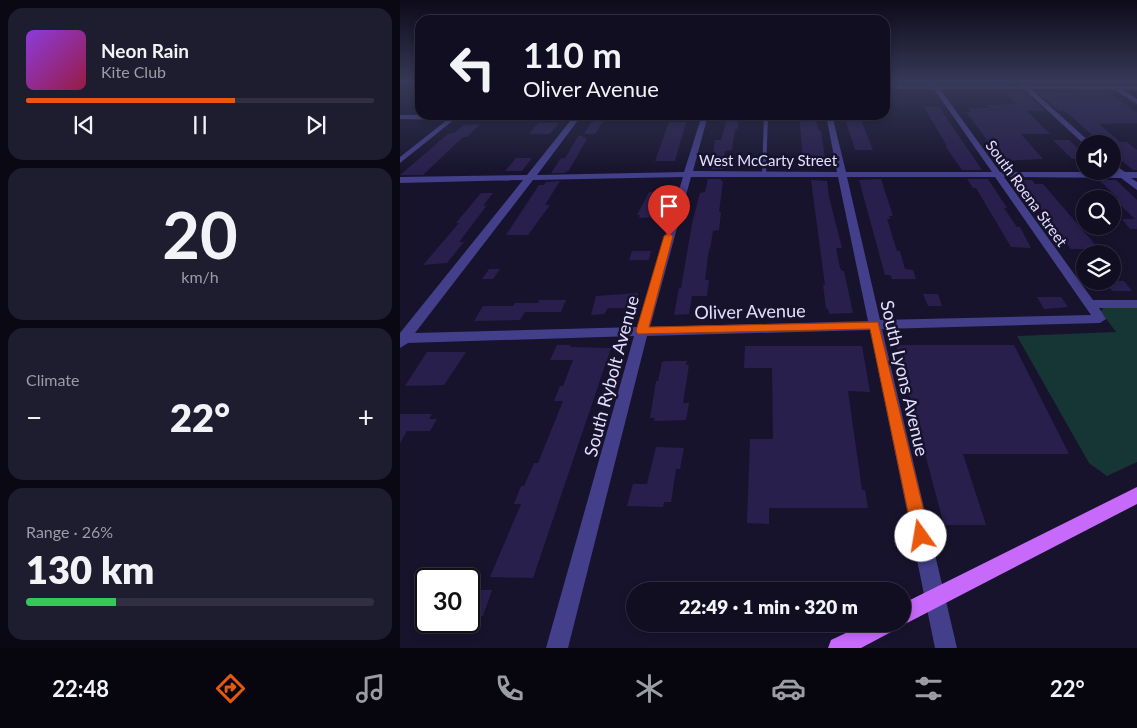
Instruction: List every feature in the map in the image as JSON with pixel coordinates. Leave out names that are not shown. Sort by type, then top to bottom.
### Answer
[{"type":"main road","points":[[911,611],[1137,495]]},
{"type":"main road","points":[[839,648],[870,632]]},
{"type":"street","name":"South Roena Street","points":[[953,112],[1100,319]]},
{"type":"street","points":[[1053,112],[1078,135]]},
{"type":"street","points":[[400,117],[415,117]]},
{"type":"street","points":[[400,161],[451,120]]},
{"type":"street","points":[[401,340],[575,120]]},
{"type":"street","name":"South Rybolt Avenue","points":[[556,648],[642,331],[703,120]]},
{"type":"street","name":"South Lyons Avenue","points":[[830,120],[946,648]]},
{"type":"street","name":"West McCarty Street","points":[[400,180],[687,174],[1137,175]]},
{"type":"street","points":[[1123,175],[1137,188]]},
{"type":"street","points":[[1090,304],[1137,304]]},
{"type":"street","name":"Oliver Avenue","points":[[401,340],[642,331],[1100,319]]},
{"type":"lane","points":[[764,174],[766,120]]},
{"type":"green space","points":[[1105,304],[1137,304],[1137,462],[1107,476],[1089,463],[1017,336],[1116,332],[1101,312]]},
{"type":"building","points":[[927,112],[943,112],[982,170],[962,170],[945,146],[947,146]]},
{"type":"building","points":[[966,112],[1028,112],[1050,134],[1021,134],[1043,159],[1003,161]]},
{"type":"building","points":[[1066,112],[1137,112],[1137,123],[1099,124],[1112,135],[1092,135]]},
{"type":"building","points":[[593,120],[604,120],[595,134],[584,134]]},
{"type":"building","points":[[727,120],[738,120],[738,129],[735,129],[732,150],[725,151],[723,169],[711,169],[715,140],[721,140]]},
{"type":"building","points":[[799,120],[816,120],[819,131],[821,131],[825,158],[803,160]]},
{"type":"building","points":[[846,120],[861,120],[873,150],[855,150]]},
{"type":"building","points":[[669,122],[686,122],[675,161],[655,161]]},
{"type":"building","points":[[538,123],[559,123],[550,134],[529,134]]},
{"type":"building","points":[[480,124],[467,137],[463,137],[423,175],[400,175],[448,134],[454,133],[464,125]]},
{"type":"building","points":[[579,135],[587,139],[569,170],[565,173],[551,173],[561,158],[565,158]]},
{"type":"building","points":[[1053,140],[1069,140],[1076,147],[1076,159],[1072,159]]},
{"type":"building","points":[[1121,142],[1127,142],[1137,150],[1137,170],[1133,170],[1121,160]]},
{"type":"building","points":[[516,158],[532,158],[522,171],[505,171]]},
{"type":"building","points":[[708,179],[721,179],[723,181],[719,230],[713,231],[709,249],[705,280],[709,280],[707,296],[692,296],[689,314],[674,315],[679,288],[681,288],[692,224],[700,193],[705,192]]},
{"type":"building","points":[[881,179],[893,216],[889,216],[890,219],[887,219],[897,251],[900,251],[905,269],[913,270],[916,279],[892,279],[890,275],[885,275],[859,180]]},
{"type":"building","points":[[967,179],[988,179],[1007,208],[1004,208],[1017,227],[1020,227],[1031,248],[1011,247],[976,188],[973,188]]},
{"type":"building","points":[[811,180],[827,181],[829,197],[842,248],[836,248],[840,268],[844,271],[853,313],[829,314],[826,308],[823,285],[825,285]]},
{"type":"building","points":[[1019,180],[1032,180],[1035,184],[1043,184],[1076,222],[1076,235],[1087,235],[1096,245],[1076,245],[1076,249],[1071,249]]},
{"type":"building","points":[[1099,180],[1116,180],[1137,200],[1137,229],[1130,229],[1122,219],[1135,219],[1121,206],[1121,190],[1110,190]]},
{"type":"building","points":[[560,181],[545,205],[550,205],[528,235],[506,235],[539,185],[544,185],[546,182]]},
{"type":"building","points":[[649,192],[668,192],[661,217],[639,218],[640,215],[637,215]]},
{"type":"building","points":[[481,193],[493,193],[483,206],[487,205],[459,242],[464,242],[447,263],[423,265],[459,223],[456,223]]},
{"type":"building","points":[[632,251],[651,251],[649,260],[629,260]]},
{"type":"building","points":[[489,269],[500,269],[493,279],[482,279]]},
{"type":"building","points":[[1121,281],[1124,281],[1132,291],[1112,291],[1121,290]]},
{"type":"building","points":[[638,293],[634,308],[608,308],[604,314],[591,315],[596,296]]},
{"type":"building","points":[[923,294],[938,294],[942,306],[928,306]]},
{"type":"building","points":[[1037,297],[1061,297],[1068,307],[1044,309]]},
{"type":"building","points":[[539,300],[566,300],[561,312],[525,312],[520,320],[474,321],[483,306],[513,306],[515,303],[538,303]]},
{"type":"building","points":[[557,345],[611,348],[533,578],[490,577],[521,504],[514,504],[521,486],[524,486],[534,463],[538,463],[563,401],[554,401],[560,386],[563,386],[573,360],[550,360]]},
{"type":"building","points":[[896,345],[1014,345],[1069,454],[963,454],[986,525],[944,525]]},
{"type":"building","points":[[745,346],[862,346],[870,392],[848,391],[862,490],[865,490],[868,508],[769,508],[769,524],[747,523],[750,439],[773,439],[772,368],[744,368]]},
{"type":"building","points":[[427,352],[466,352],[444,385],[405,386]]},
{"type":"building","points":[[687,361],[686,365],[689,365],[683,403],[689,403],[686,420],[654,421],[655,418],[650,418],[656,381],[658,381],[662,362]]},
{"type":"building","points":[[400,414],[432,414],[429,419],[437,419],[430,431],[407,431],[400,443]]},
{"type":"building","points":[[656,447],[684,448],[680,469],[676,469],[671,502],[664,502],[663,507],[627,506],[633,484],[647,484]]},
{"type":"building","points":[[480,590],[492,590],[483,616],[480,616]]},
{"type":"route","points":[[669,236],[642,331],[874,325],[921,536]]}]
